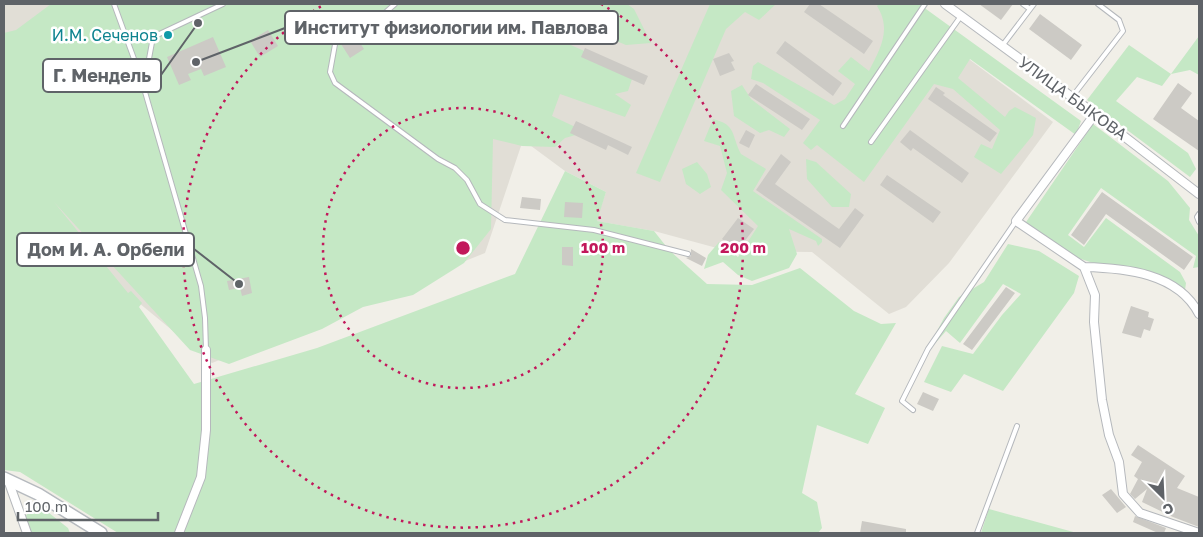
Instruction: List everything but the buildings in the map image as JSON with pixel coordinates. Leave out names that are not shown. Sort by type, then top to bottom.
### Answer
[{"type":"main road","points":[[6,479],[45,498],[101,533]]},
{"type":"street","name":"УЛИЦА БЫКОВА","points":[[945,4],[1096,114],[1199,194]]},
{"type":"street","points":[[1096,114],[1016,220],[1084,267],[1131,271],[1155,277],[1188,298],[1199,314]]},
{"type":"street","points":[[1084,267],[1095,295],[1094,322],[1102,400],[1109,435],[1119,462],[1123,494],[1140,513],[1199,533]]},
{"type":"street","points":[[179,533],[201,477],[206,430],[206,350]]},
{"type":"street","points":[[6,479],[27,533]]},
{"type":"lane","points":[[114,4],[143,88],[201,286],[206,350]]},
{"type":"lane","points":[[143,88],[153,37],[223,4]]},
{"type":"lane","points":[[396,4],[364,27],[353,28],[336,40],[330,72],[335,83],[346,94],[400,129],[438,159],[455,168],[467,180],[480,204],[505,220],[594,230],[688,254]]},
{"type":"lane","points":[[843,126],[925,4]]},
{"type":"lane","points":[[1023,4],[1030,9]]},
{"type":"lane","points":[[1002,46],[1034,4]]},
{"type":"lane","points":[[1072,97],[1123,31],[1119,20],[1098,4]]},
{"type":"lane","points":[[1104,8],[1108,4]]},
{"type":"lane","points":[[871,142],[961,15]]},
{"type":"lane","points":[[1199,214],[1197,217],[1199,222]]},
{"type":"lane","points":[[912,410],[902,401],[928,349],[1016,220]]},
{"type":"lane","points":[[977,533],[1017,426]]},
{"type":"shaded area","points":[[4,4],[895,4],[1053,122],[949,263],[906,307],[889,314],[812,252],[728,251],[654,231],[596,221],[606,192],[565,171],[523,140],[485,253],[212,363],[4,192]]},
{"type":"green space","points":[[51,4],[627,4],[634,9],[651,43],[626,45],[572,23],[564,42],[634,73],[628,91],[615,94],[631,105],[625,117],[560,94],[552,116],[586,132],[565,138],[555,147],[522,146],[493,139],[491,229],[464,263],[413,295],[363,307],[322,329],[229,364],[190,350],[54,202],[128,293],[131,291],[142,303],[139,307],[194,384],[317,348],[515,274],[565,171],[606,192],[597,221],[654,231],[669,250],[707,284],[752,285],[800,268],[854,311],[881,324],[896,323],[855,394],[885,408],[868,444],[817,425],[802,493],[817,502],[822,528],[818,533],[118,533],[20,472],[4,470],[4,33],[16,30]]},
{"type":"green space","points":[[710,4],[776,4],[759,20],[745,12],[726,29],[660,182],[636,173]]},
{"type":"green space","points":[[879,4],[919,4],[1081,121],[1076,135],[970,59],[958,78],[1005,117],[1015,107],[1036,118],[1033,135],[1001,174],[974,157],[981,144],[992,149],[1000,130],[953,89],[934,84],[864,182],[817,145],[811,150],[803,143],[820,120],[763,83],[751,79],[753,66],[758,62],[834,105],[845,99],[855,84],[838,71],[851,57],[869,71],[877,55],[884,31],[884,23],[877,6]]},
{"type":"green space","points":[[1199,36],[1199,75],[1190,70],[1171,74]]},
{"type":"green space","points":[[1129,45],[1171,74],[1162,86],[1137,77],[1116,101],[1188,153],[1196,169],[1190,177],[1087,100]]},
{"type":"green space","points":[[742,85],[751,99],[790,129],[784,137],[769,130],[760,133],[734,116],[731,91]]},
{"type":"green space","points":[[713,119],[721,121],[730,128],[741,154],[766,169],[753,191],[822,239],[818,246],[816,241],[789,229],[797,254],[789,268],[752,281],[738,275],[723,262],[704,269],[708,255],[719,242],[738,257],[758,226],[721,190],[727,173],[720,146],[704,141]]},
{"type":"green space","points":[[1093,124],[1168,181],[1190,208],[1189,220],[1199,236],[1199,267],[1193,268],[1196,256],[1101,188],[1068,235],[1084,247],[1106,218],[1180,272],[1186,283],[1185,290],[1163,277],[1132,267],[1093,263],[1075,257],[1058,244],[1024,225]]},
{"type":"green space","points":[[806,159],[816,162],[851,194],[849,207],[832,207],[807,179]]},
{"type":"green space","points":[[697,162],[707,174],[711,187],[700,194],[686,184],[682,169]]},
{"type":"green space","points":[[1008,244],[1039,251],[1079,276],[1074,293],[1003,391],[964,374],[951,392],[924,382],[942,346],[973,354],[1002,315],[1021,294],[1003,284],[960,343],[946,331],[931,348],[930,344],[944,318],[959,297],[984,282]]},
{"type":"green space","points":[[39,505],[68,528],[70,533],[29,533],[25,516]]},
{"type":"green space","points":[[989,509],[1077,533],[981,533]]},
{"type":"place","name":"Г. Мендель","points":[[198,23]]},
{"type":"place","name":"И.М. Сеченов","points":[[168,35]]},
{"type":"place","name":"Институт физиологии им. Павлова","points":[[196,62]]},
{"type":"place","name":"Дом И. А. Орбели","points":[[239,284]]}]
